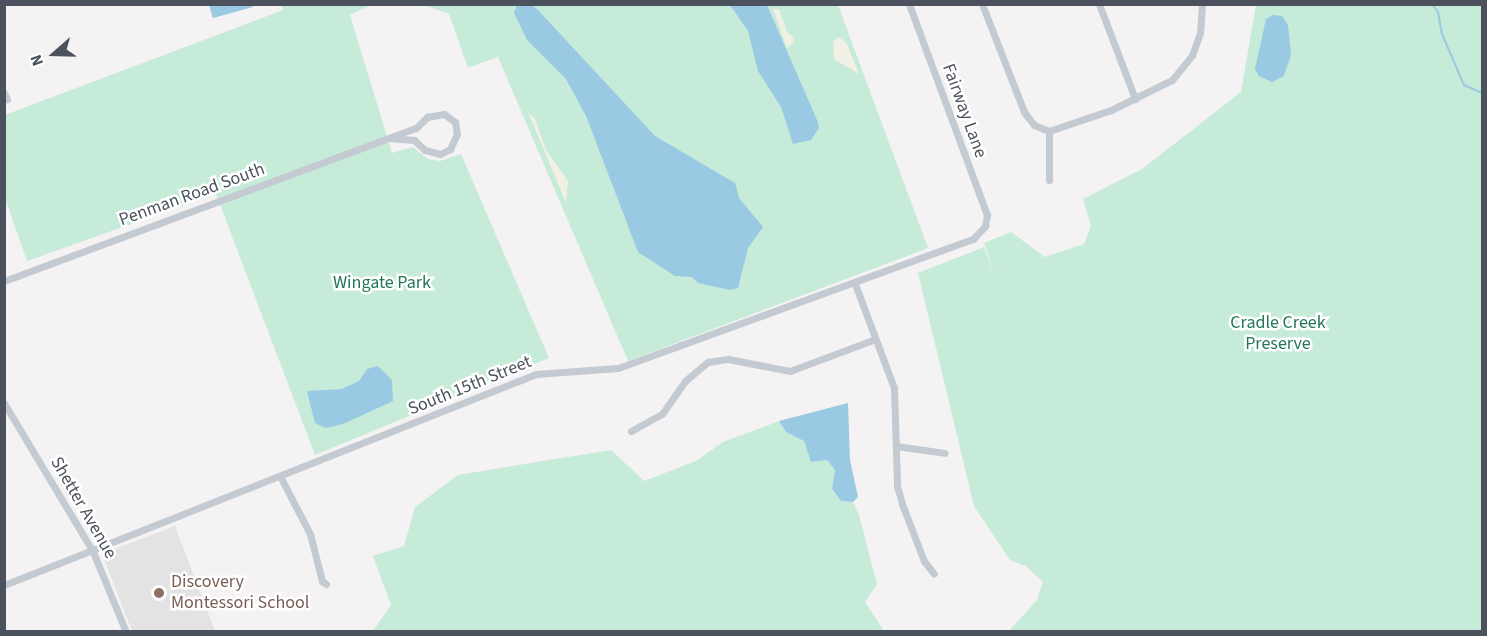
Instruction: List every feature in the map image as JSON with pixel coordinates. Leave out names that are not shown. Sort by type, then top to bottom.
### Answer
[{"type":"street","name":"Fairway Lane","points":[[909,4],[987,215],[984,228]]},
{"type":"street","points":[[982,4],[1024,112],[1034,125],[1049,131],[1135,99],[1172,80],[1196,45],[1202,4]]},
{"type":"street","points":[[1099,4],[1135,99]]},
{"type":"street","name":"Penman Road South","points":[[4,281],[390,138],[444,114],[455,123],[457,134],[450,149],[440,154],[425,150],[420,143],[390,138]]},
{"type":"street","points":[[420,143],[422,122]]},
{"type":"street","points":[[1049,131],[1049,180]]},
{"type":"street","name":"South 15th Street","points":[[4,585],[281,478],[536,375],[552,370],[618,368],[855,284],[973,239],[984,228]]},
{"type":"street","points":[[855,284],[873,340],[894,388],[897,486],[924,561],[934,574]]},
{"type":"street","points":[[631,431],[662,414],[685,381],[708,362],[728,359],[790,371],[873,340]]},
{"type":"street","name":"Shetter Avenue","points":[[4,403],[93,552],[126,632]]},
{"type":"street","points":[[896,446],[945,453]]},
{"type":"street","points":[[281,478],[310,534],[322,581],[326,584]]},
{"type":"shaded area","name":"Discovery Montessori School","points":[[175,526],[215,631],[132,631],[102,554]]},
{"type":"green space","name":"Wingate Park","points":[[281,5],[371,5],[350,15],[392,153],[413,147],[428,159],[440,161],[461,154],[549,358],[315,455],[216,194],[27,261],[5,198],[5,115],[283,10]]},
{"type":"green space","points":[[424,5],[838,5],[928,248],[628,361],[498,57],[468,68],[449,14]]},
{"type":"green space","name":"Cradle Creek Preserve","points":[[1256,5],[1482,5],[1482,631],[1009,631],[1037,600],[1043,582],[1026,566],[1010,560],[974,506],[918,273],[984,247],[996,279],[984,243],[1011,232],[1045,257],[1084,244],[1091,226],[1083,199],[1142,169],[1241,92]]},
{"type":"green space","points":[[779,421],[786,432],[804,441],[811,462],[827,460],[835,469],[832,490],[841,501],[853,502],[859,515],[877,584],[865,602],[884,631],[373,631],[391,605],[373,556],[404,546],[415,507],[458,475],[611,450],[644,481],[696,461],[723,442]]},
{"type":"sand","points":[[773,9],[779,9],[787,32],[793,37],[794,42],[787,48]]},
{"type":"sand","points":[[838,37],[846,42],[859,74],[834,59],[833,42]]},
{"type":"sand","points":[[528,112],[535,119],[546,150],[568,181],[566,203]]},
{"type":"water","points":[[209,5],[252,5],[253,7],[213,18]]},
{"type":"water","points":[[517,5],[532,5],[538,10],[655,136],[735,183],[739,198],[763,227],[748,248],[738,288],[730,290],[698,283],[692,277],[675,276],[638,252],[586,116],[566,79],[527,40],[514,13]]},
{"type":"water","points":[[730,5],[767,5],[817,120],[819,128],[811,140],[793,144],[781,107],[758,71],[748,31]]},
{"type":"water","points":[[1273,15],[1282,16],[1288,25],[1291,55],[1284,76],[1272,82],[1259,76],[1255,69],[1266,19]]},
{"type":"water","points":[[378,366],[392,380],[393,401],[343,424],[326,428],[315,423],[307,391],[342,389],[359,381],[367,369]]},
{"type":"water","points":[[848,403],[850,460],[858,497],[853,502],[841,501],[832,489],[835,470],[827,460],[811,462],[804,441],[786,432],[779,421]]},
{"type":"waterway","points":[[1432,4],[1438,12],[1442,34],[1464,85],[1482,93]]},
{"type":"place","name":"Discovery Montessori School","points":[[159,593]]}]
